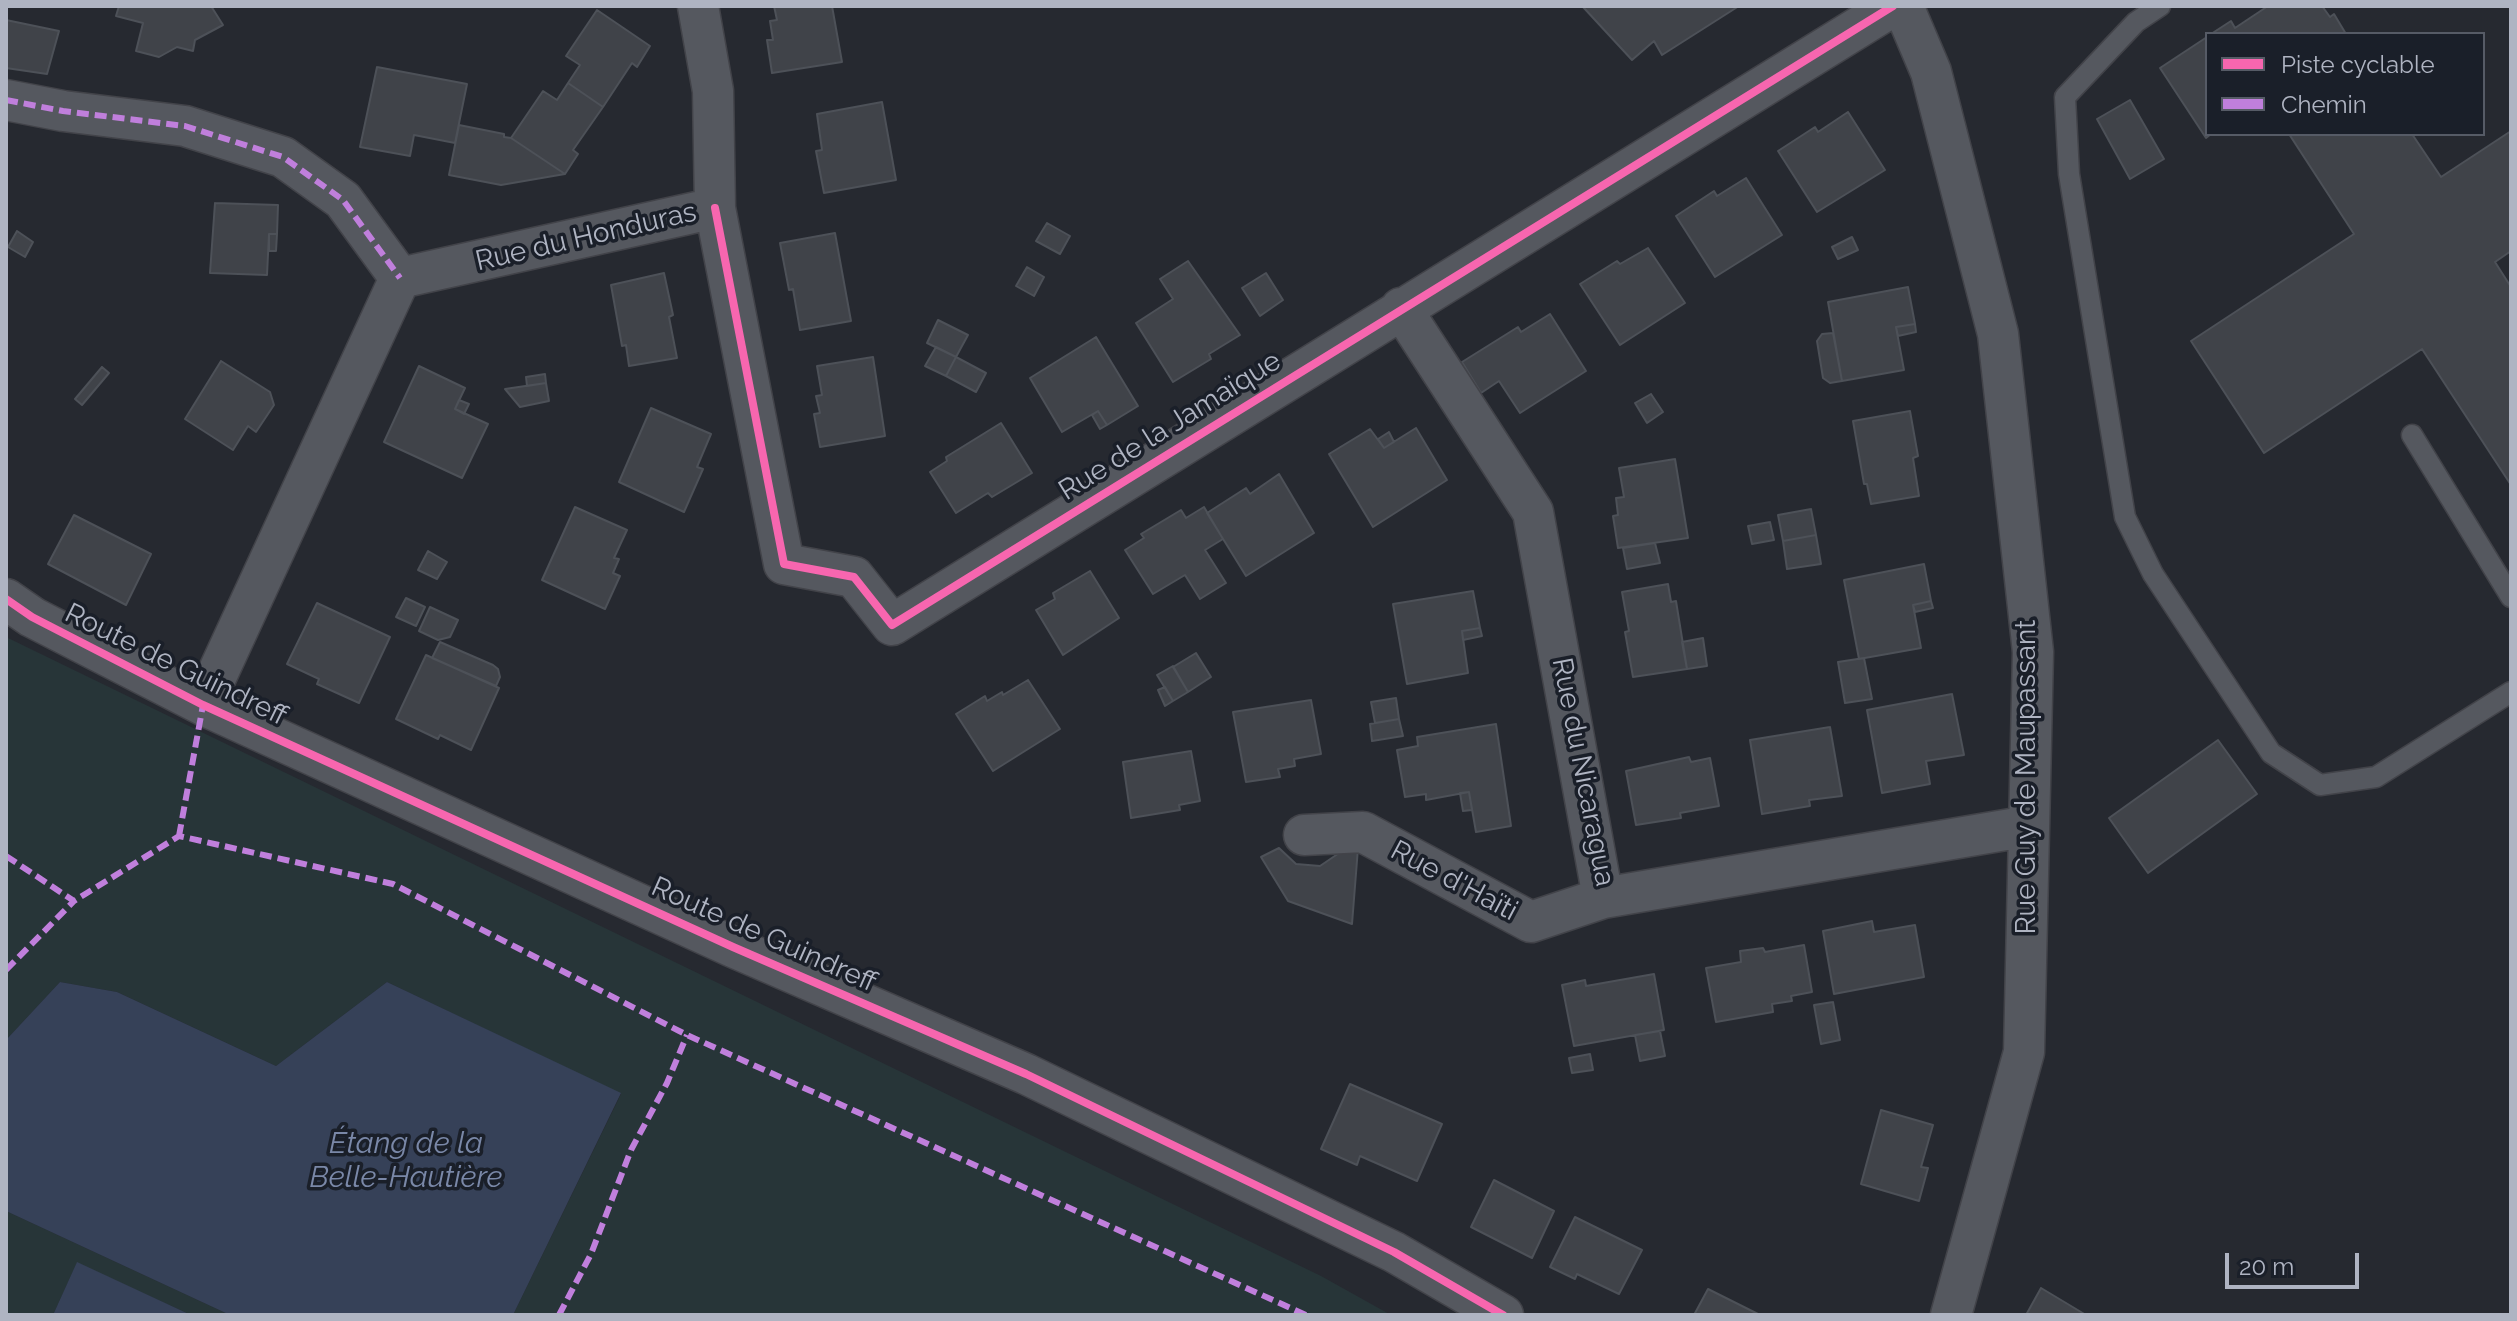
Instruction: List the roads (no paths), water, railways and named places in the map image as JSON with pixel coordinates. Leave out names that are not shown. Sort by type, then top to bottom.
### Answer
[{"type":"street","name":"Rue du Honduras","points":[[400,278],[715,208],[713,91],[698,6]]},
{"type":"street","name":"Rue de la Jamaïque","points":[[715,208],[784,564],[854,577],[892,625],[1893,6]]},
{"type":"street","name":"Rue Guy de Maupassant","points":[[1903,6],[1931,72],[1998,334],[2033,652],[2024,1052],[1951,1315]]},
{"type":"street","points":[[6,100],[63,111],[185,126],[283,157],[343,200],[400,278],[203,705]]},
{"type":"street","name":"Rue du Nicaragua","points":[[1401,308],[1533,512],[1603,898],[2029,826]]},
{"type":"street","name":"Route de Guindreff","points":[[6,599],[32,617],[203,705],[733,947],[1026,1074],[1394,1252],[1503,1315]]},
{"type":"street","name":"Rue d'Haïti","points":[[1304,835],[1363,832],[1531,922],[1603,898]]},
{"type":"lane","points":[[2160,6],[2136,22],[2065,97],[2069,174],[2125,517],[2153,574],[2271,753],[2320,785],[2376,777],[2511,692]]},
{"type":"lane","points":[[2412,435],[2511,597]]},
{"type":"water","name":"Étang de la Belle-Hautière","points":[[60,982],[117,992],[276,1066],[387,982],[621,1093],[513,1315],[230,1315],[6,1211],[6,1040]]},
{"type":"water","points":[[77,1262],[191,1315],[53,1315]]}]
